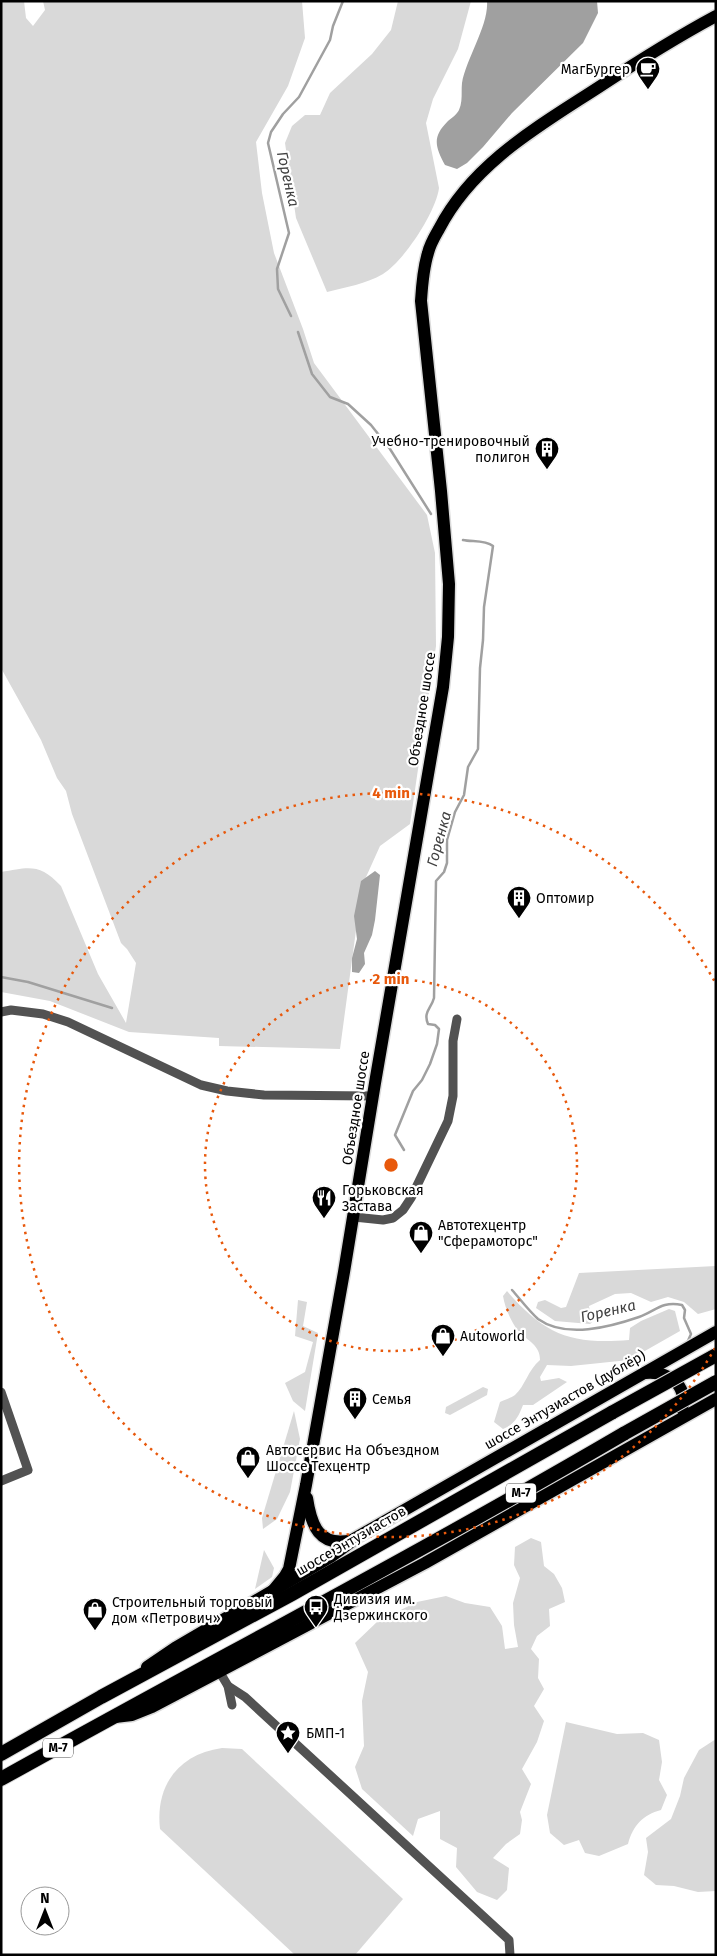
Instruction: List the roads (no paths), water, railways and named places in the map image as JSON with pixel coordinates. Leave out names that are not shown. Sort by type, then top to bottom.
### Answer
[{"type":"highway","name":"шоссе Энтузиастов","points":[[1,1754],[101,1697],[292,1594],[716,1355]]},
{"type":"highway","name":"М-7","points":[[1,1779],[416,1552],[716,1382]]},
{"type":"main road","name":"Объездное шоссе","points":[[271,1593],[289,1569],[306,1485],[354,1217],[442,687],[448,637],[449,584],[421,301],[422,277],[428,251],[445,217],[461,195],[499,156],[528,133],[638,60],[716,16]]},
{"type":"main road","name":"шоссе Энтузиастов (дублёр)","points":[[358,1537],[716,1332]]},
{"type":"main road","points":[[644,1373],[664,1374],[673,1379],[679,1386],[683,1395],[683,1405],[675,1422]]},
{"type":"main road","points":[[115,1717],[132,1715],[152,1707],[425,1563],[715,1399]]},
{"type":"main road","points":[[306,1485],[310,1516],[318,1532],[334,1540],[346,1541],[358,1537]]},
{"type":"main road","points":[[101,1697],[175,1648],[332,1556],[358,1537]]},
{"type":"street","points":[[1,1012],[10,1010],[42,1014],[68,1022],[201,1085],[264,1095],[373,1096]]},
{"type":"street","points":[[354,1217],[383,1220],[394,1218],[403,1210],[411,1198],[448,1121],[453,1096],[453,1041],[457,1019]]},
{"type":"street","points":[[1,1392],[28,1470],[1,1480]]},
{"type":"street","points":[[219,1671],[228,1686],[232,1705]]},
{"type":"street","points":[[228,1686],[246,1697],[509,1940],[510,1955]]},
{"type":"waterway","name":"Горенка","points":[[291,316],[278,289],[277,269],[289,233],[268,143],[271,132],[283,114],[299,97],[330,40],[333,26],[343,1]]},
{"type":"waterway","name":"Горенка","points":[[298,332],[312,374],[330,397],[348,404],[371,425],[390,449],[431,514]]},
{"type":"waterway","name":"Горенка","points":[[404,1150],[395,1135],[413,1091],[422,1080],[430,1064],[437,1044],[439,1029],[435,1025],[428,1024],[426,1016],[434,998],[436,881],[444,872],[447,863],[447,840],[455,812],[464,795],[468,767],[478,749],[484,607],[493,546],[482,542],[463,540]]},
{"type":"waterway","points":[[1,977],[28,982],[112,1008]]},
{"type":"waterway","name":"Горенка","points":[[512,1290],[538,1319],[562,1329],[575,1330],[602,1327],[639,1317],[664,1305],[682,1305],[685,1310],[684,1318],[691,1334],[687,1343]]},
{"type":"place","name":"МагБургер","points":[[648,90]]},
{"type":"place","name":"Учебно-тренировочный полигон","points":[[547,470]]},
{"type":"place","name":"Оптомир","points":[[519,919]]},
{"type":"place","name":"Горьковская Застава","points":[[324,1219]]},
{"type":"place","name":"Автотехцентр \"Сферамоторс\"","points":[[421,1254]]},
{"type":"place","name":"Autoworld","points":[[443,1357]]},
{"type":"place","name":"Семья","points":[[355,1420]]},
{"type":"place","name":"Автосервис На Объездном Шоссе Техцентр","points":[[248,1479]]},
{"type":"place","name":"Дивизия им. Дзержинского","points":[[316,1628]]},
{"type":"place","name":"Строительный торговый дом «Петрович»","points":[[95,1631]]},
{"type":"place","name":"БМП-1","points":[[288,1754]]}]
